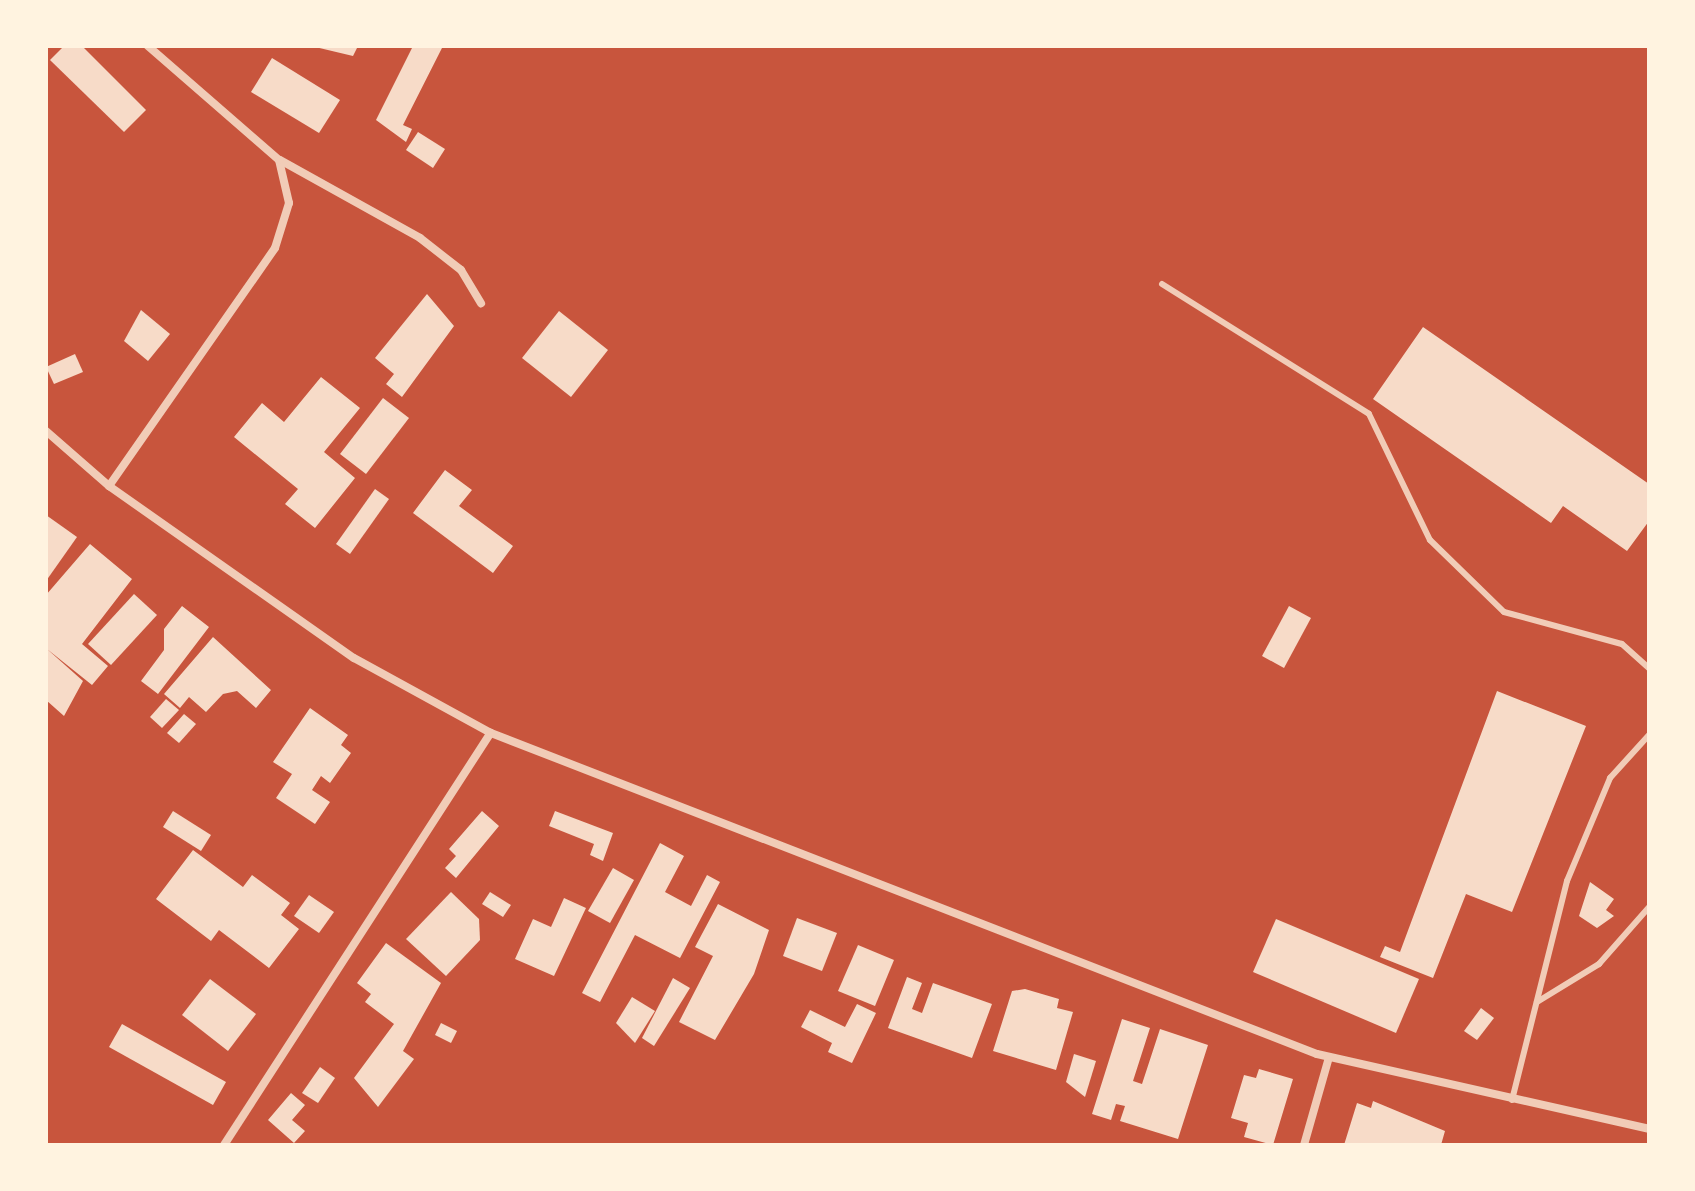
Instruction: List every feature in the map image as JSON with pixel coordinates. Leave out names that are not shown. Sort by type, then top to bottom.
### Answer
[{"type":"street","points":[[148,46],[279,160],[420,238],[461,270],[481,303]]},
{"type":"street","points":[[109,486],[275,248],[289,203],[279,160]]},
{"type":"street","points":[[46,431],[109,486],[354,658],[491,733],[1329,1057],[1649,1129]]},
{"type":"street","points":[[224,1145],[491,733]]},
{"type":"street","points":[[1304,1145],[1329,1057]]},
{"type":"lane","points":[[1162,284],[1369,414],[1430,540],[1504,612],[1622,644],[1649,668]]},
{"type":"lane","points":[[1512,1100],[1567,881],[1610,778],[1649,735]]},
{"type":"lane","points":[[1537,1002],[1599,964],[1649,907]]},
{"type":"building","points":[[64,46],[82,46],[146,110],[124,132],[50,60]]},
{"type":"building","points":[[311,46],[358,46],[353,56]]},
{"type":"building","points":[[413,46],[443,46],[403,125],[412,129],[406,142],[376,120]]},
{"type":"building","points":[[272,58],[340,100],[319,133],[251,92]]},
{"type":"building","points":[[418,132],[445,149],[433,168],[406,150]]},
{"type":"building","points":[[427,294],[454,326],[402,397],[386,384],[394,374],[375,358]]},
{"type":"building","points":[[141,310],[170,334],[148,361],[124,341]]},
{"type":"building","points":[[559,311],[608,350],[571,397],[522,358]]},
{"type":"building","points":[[1423,327],[1649,484],[1649,521],[1627,551],[1563,506],[1551,523],[1373,399]]},
{"type":"building","points":[[75,354],[83,372],[54,384],[46,367]]},
{"type":"building","points":[[321,377],[360,408],[324,452],[355,478],[315,528],[285,504],[298,489],[234,437],[262,403],[284,422]]},
{"type":"building","points":[[383,398],[409,418],[366,474],[340,454]]},
{"type":"building","points":[[445,470],[472,490],[459,506],[513,546],[493,573],[413,513]]},
{"type":"building","points":[[375,489],[389,499],[350,554],[336,544]]},
{"type":"building","points":[[46,515],[77,537],[46,581]]},
{"type":"building","points":[[90,544],[132,579],[82,644],[108,666],[92,685],[47,649],[83,681],[64,716],[46,700],[46,595]]},
{"type":"building","points":[[134,594],[157,615],[111,665],[88,644]]},
{"type":"building","points":[[182,606],[209,627],[158,694],[141,681],[164,650],[164,629]]},
{"type":"building","points":[[1289,606],[1311,618],[1284,668],[1262,656]]},
{"type":"building","points":[[213,637],[271,690],[256,708],[237,691],[223,694],[206,712],[189,697],[180,708],[164,694]]},
{"type":"building","points":[[1497,691],[1586,726],[1512,912],[1466,894],[1433,978],[1380,957],[1385,946],[1400,952]]},
{"type":"building","points":[[166,699],[179,710],[162,728],[150,717]]},
{"type":"building","points":[[310,708],[348,735],[341,745],[351,753],[330,783],[321,776],[312,790],[330,802],[315,824],[276,798],[292,774],[273,762]]},
{"type":"building","points":[[184,714],[196,724],[179,743],[167,733]]},
{"type":"building","points":[[173,811],[211,835],[201,851],[163,827]]},
{"type":"building","points":[[482,811],[499,826],[456,878],[445,868],[456,856],[449,849]]},
{"type":"building","points":[[555,811],[613,833],[603,861],[590,855],[594,844],[549,826]]},
{"type":"building","points":[[660,843],[684,856],[665,892],[691,906],[707,875],[720,882],[680,958],[635,935],[600,1002],[582,993]]},
{"type":"building","points":[[193,850],[243,887],[252,875],[290,903],[281,915],[299,929],[269,968],[219,930],[211,941],[156,899]]},
{"type":"building","points":[[613,868],[634,880],[610,923],[588,911]]},
{"type":"building","points":[[1590,882],[1614,899],[1606,910],[1614,916],[1597,928],[1579,916]]},
{"type":"building","points":[[451,892],[479,919],[480,940],[446,976],[406,939]]},
{"type":"building","points":[[490,892],[511,905],[503,917],[482,904]]},
{"type":"building","points":[[309,895],[334,912],[319,933],[294,916]]},
{"type":"building","points":[[564,898],[586,908],[554,976],[515,959],[533,919],[551,927]]},
{"type":"building","points":[[718,904],[769,930],[754,974],[715,1040],[679,1022],[713,956],[695,947]]},
{"type":"building","points":[[797,918],[837,933],[822,971],[783,956]]},
{"type":"building","points":[[1276,919],[1419,979],[1396,1033],[1253,972]]},
{"type":"building","points":[[386,943],[441,983],[403,1051],[414,1059],[378,1107],[354,1078],[394,1024],[365,1002],[371,994],[357,983]]},
{"type":"building","points":[[858,945],[894,960],[875,1006],[838,991]]},
{"type":"building","points":[[907,977],[922,983],[912,1009],[922,1013],[933,983],[992,1004],[972,1058],[888,1028]]},
{"type":"building","points":[[673,978],[690,988],[654,1046],[642,1038]]},
{"type":"building","points":[[210,979],[256,1014],[228,1051],[182,1015]]},
{"type":"building","points":[[1025,989],[1059,999],[1057,1008],[1073,1012],[1056,1070],[993,1051],[1012,991]]},
{"type":"building","points":[[632,997],[655,1011],[635,1043],[616,1023]]},
{"type":"building","points":[[857,1004],[876,1013],[852,1063],[828,1052],[832,1043],[801,1027],[810,1010],[845,1027]]},
{"type":"building","points":[[1481,1008],[1494,1018],[1477,1040],[1464,1031]]},
{"type":"building","points":[[1122,1019],[1150,1028],[1133,1081],[1142,1084],[1160,1029],[1208,1045],[1178,1139],[1120,1121],[1125,1106],[1116,1104],[1111,1120],[1092,1114]]},
{"type":"building","points":[[441,1023],[457,1031],[451,1043],[435,1035]]},
{"type":"building","points":[[122,1024],[226,1082],[213,1105],[109,1047]]},
{"type":"building","points":[[1074,1054],[1096,1061],[1085,1097],[1066,1082]]},
{"type":"building","points":[[320,1067],[335,1078],[318,1103],[302,1093]]},
{"type":"building","points":[[1259,1069],[1293,1079],[1273,1145],[1244,1137],[1248,1123],[1231,1118],[1244,1075],[1256,1078]]},
{"type":"building","points":[[291,1093],[305,1105],[292,1120],[305,1131],[294,1143],[268,1120]]},
{"type":"building","points":[[1373,1101],[1445,1131],[1441,1145],[1344,1145],[1357,1103],[1371,1108]]}]
